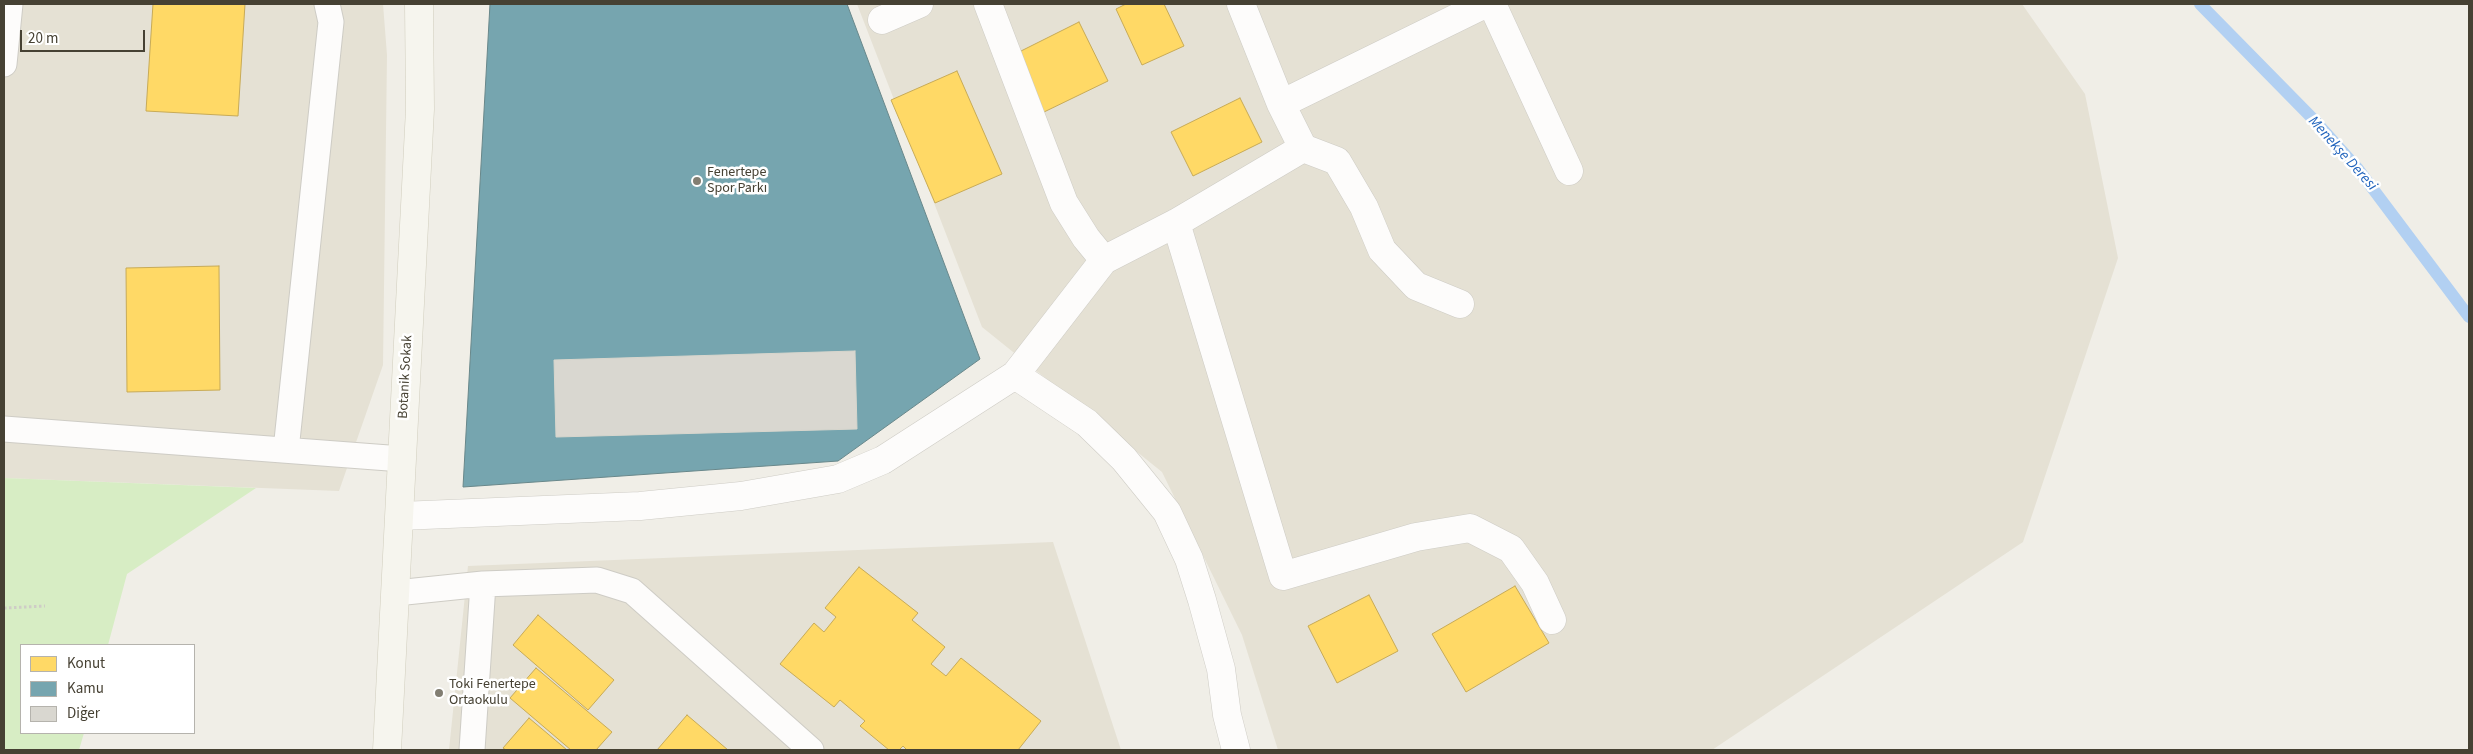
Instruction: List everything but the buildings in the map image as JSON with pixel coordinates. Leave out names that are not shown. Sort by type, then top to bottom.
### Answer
[{"type":"main road","name":"Botanik Sokak","points":[[387,750],[420,109],[419,4]]},
{"type":"street","points":[[882,20],[919,4]]},
{"type":"street","points":[[988,4],[1064,203],[1086,238],[1104,260]]},
{"type":"street","points":[[1241,4],[1281,104],[1303,148],[1337,161],[1364,207],[1382,250],[1416,286],[1460,304]]},
{"type":"street","points":[[1281,104],[1485,4]]},
{"type":"street","points":[[1492,4],[1569,171]]},
{"type":"street","points":[[400,516],[640,506],[740,496],[838,479],[883,460],[1016,375],[1104,260],[1176,223],[1303,148]]},
{"type":"street","points":[[1176,223],[1282,576],[1416,537],[1470,528],[1510,549],[1535,584],[1552,620]]},
{"type":"street","points":[[1016,375],[1087,423],[1124,460],[1167,512],[1189,559],[1202,600],[1221,669],[1227,715],[1236,750]]},
{"type":"lane","points":[[4,64],[10,4]]},
{"type":"lane","points":[[286,450],[331,22],[328,4]]},
{"type":"lane","points":[[4,429],[402,459]]},
{"type":"lane","points":[[396,593],[483,584],[597,580],[632,591],[811,750]]},
{"type":"lane","points":[[472,750],[483,584]]},
{"type":"path","points":[[4,608],[45,606]]},
{"type":"shaded area","points":[[4,4],[383,4],[387,55],[383,365],[339,491],[4,478]]},
{"type":"shaded area","points":[[857,4],[2022,4],[2085,94],[2118,258],[2023,542],[1712,750],[1278,750],[1242,635],[1162,472],[982,327]]},
{"type":"shaded area","points":[[1053,542],[1121,750],[449,750],[468,566]]},
{"type":"green space","points":[[4,478],[256,488],[127,574],[108,644],[20,644],[20,734],[84,734],[79,750],[4,750]]},
{"type":"waterway","name":"Menekşe Deresi","points":[[2200,4],[2316,122],[2358,169],[2469,317]]},
{"type":"place","name":"Fenertepe Spor Parkı","points":[[697,181]]},
{"type":"place","name":"Toki Fenertepe Ortaokulu","points":[[439,693]]}]
